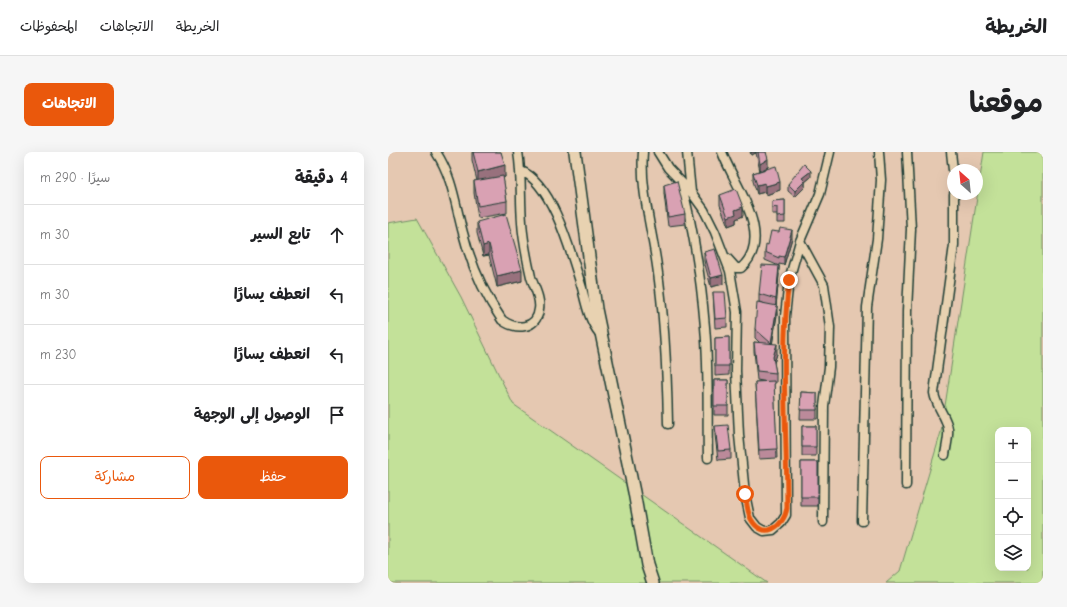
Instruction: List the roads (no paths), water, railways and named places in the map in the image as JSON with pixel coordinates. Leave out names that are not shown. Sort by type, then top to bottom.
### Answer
[{"type":"main road","points":[[575,152],[596,309],[634,492],[647,565],[653,583]]},
{"type":"street","points":[[436,152],[453,187],[462,231],[473,266],[502,320],[516,327],[526,326],[534,322],[540,310],[524,243],[521,171],[518,152]]},
{"type":"street","points":[[643,152],[642,175],[658,267],[665,325],[668,424]]},
{"type":"street","points":[[658,152],[668,168],[691,192],[704,210],[725,256],[735,293],[737,312],[736,371],[739,435],[745,494],[750,518],[757,527],[764,531],[773,530],[781,523],[786,515],[784,400],[785,316],[789,280],[800,241],[820,194],[830,152]]},
{"type":"street","points":[[687,152],[691,192]]},
{"type":"street","points":[[722,152],[754,222],[756,236],[747,263],[741,268],[736,268],[725,256]]},
{"type":"street","points":[[862,521],[868,307],[877,239],[880,180],[879,152]]},
{"type":"street","points":[[906,485],[907,311],[911,229],[907,152]]},
{"type":"street","points":[[951,152],[952,164]]},
{"type":"street","points":[[521,171],[528,174],[538,182],[550,201],[571,254],[592,323],[602,336]]},
{"type":"street","points":[[681,182],[688,209],[701,287],[706,329],[708,458]]},
{"type":"street","points":[[945,455],[948,429],[936,404],[934,393],[954,245],[954,200]]},
{"type":"street","points":[[800,241],[824,285],[830,326],[829,366],[824,406],[823,522]]}]
